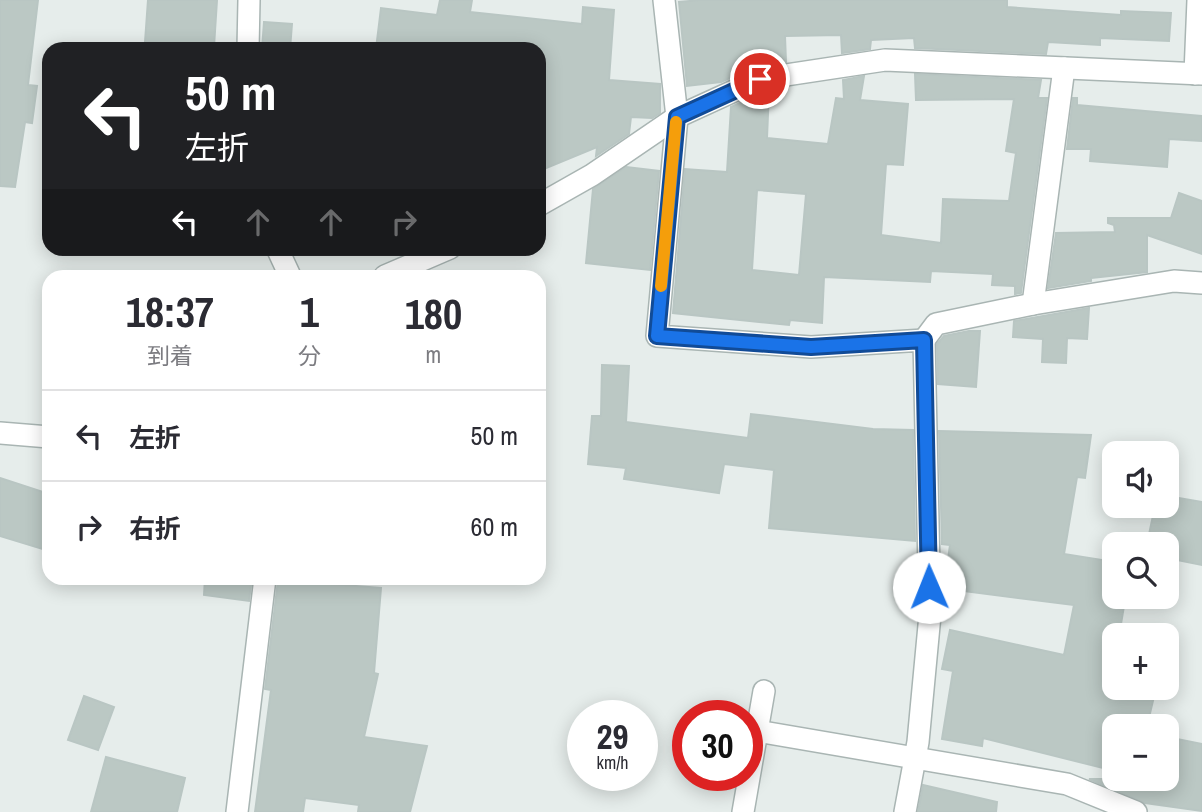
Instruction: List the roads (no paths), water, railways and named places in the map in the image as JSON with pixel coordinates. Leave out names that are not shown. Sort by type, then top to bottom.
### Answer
[{"type":"street","points":[[247,42],[249,0]]},
{"type":"street","points":[[664,0],[677,117],[657,336],[811,347],[924,340]]},
{"type":"street","points":[[546,201],[592,175],[677,117],[760,79],[885,60],[1199,74],[1198,0]]},
{"type":"street","points":[[1033,304],[1064,68]]},
{"type":"street","points":[[399,270],[431,256]]},
{"type":"street","points":[[905,812],[916,756],[930,615],[924,340],[936,324],[1033,304],[1174,281],[1202,283]]},
{"type":"street","points":[[0,433],[42,436]]},
{"type":"street","points":[[237,812],[264,585]]},
{"type":"street","points":[[762,700],[764,691]]},
{"type":"street","points":[[763,732],[916,756],[1067,784],[1136,812]]},
{"type":"street","points":[[743,812],[747,791]]}]
